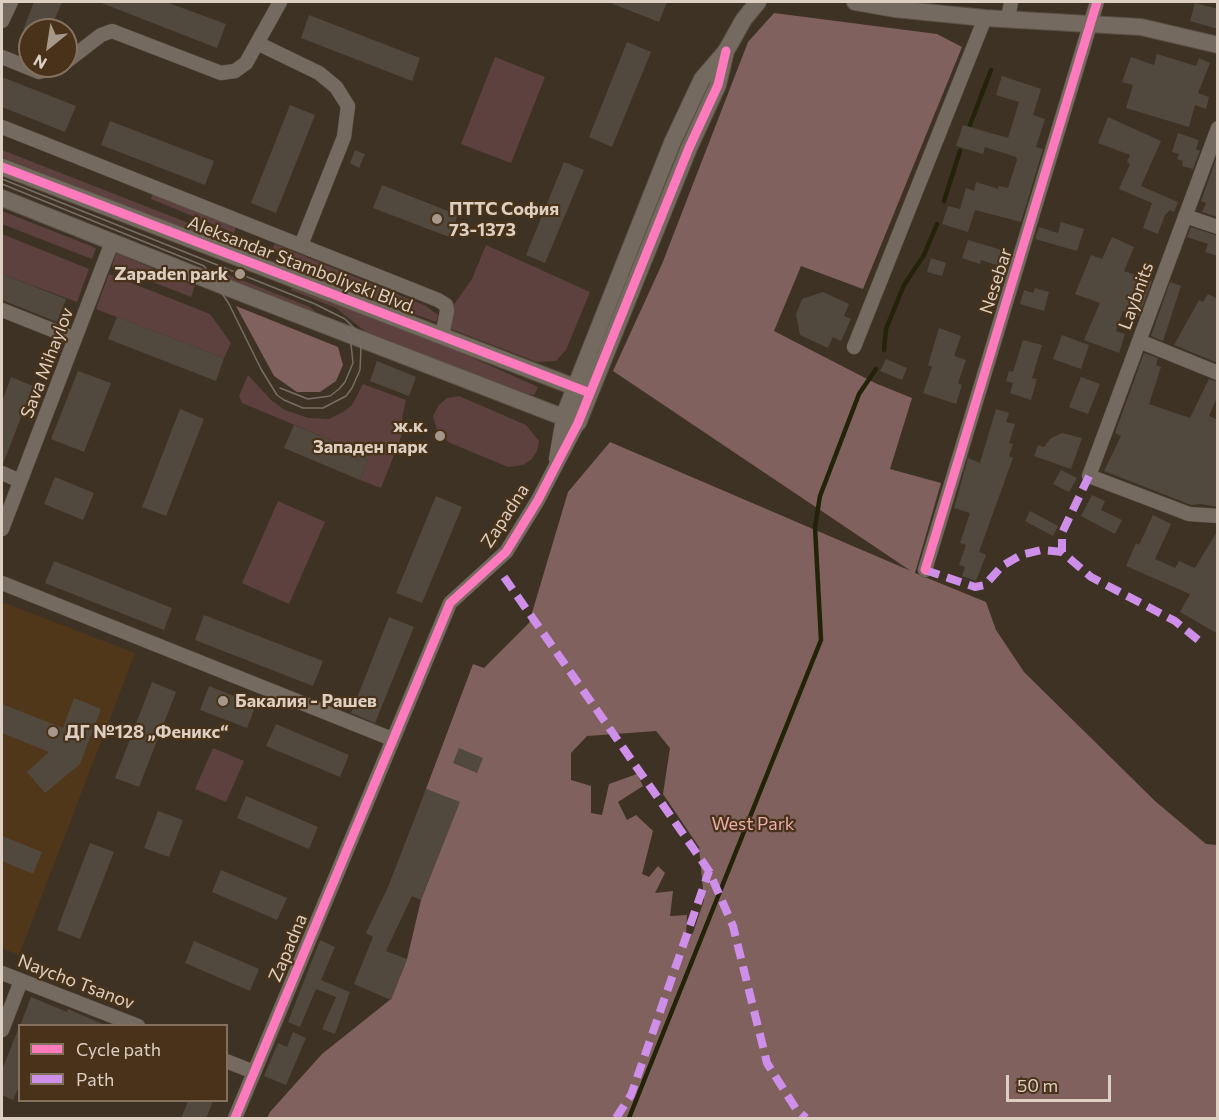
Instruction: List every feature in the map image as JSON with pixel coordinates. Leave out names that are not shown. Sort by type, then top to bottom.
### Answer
[{"type":"street","points":[[2,21],[11,2]]},
{"type":"street","points":[[78,52],[101,34],[112,31],[221,73],[235,71],[246,63],[280,2]]},
{"type":"street","name":"Zapadna","points":[[235,1119],[450,603],[506,552],[538,500],[555,464],[558,436],[570,420],[718,85],[726,51],[744,19],[758,2]]},
{"type":"street","points":[[855,2],[896,5],[985,18],[1141,27],[1218,45]]},
{"type":"street","points":[[1008,19],[1011,2]]},
{"type":"street","name":"Nesebar","points":[[925,570],[1097,2]]},
{"type":"street","points":[[854,347],[985,18]]},
{"type":"street","points":[[257,43],[319,73],[336,87],[348,106],[344,137],[301,245]]},
{"type":"street","points":[[2,57],[18,63]]},
{"type":"street","points":[[2,127],[446,305],[447,319],[442,336]]},
{"type":"street","name":"Laybnits","points":[[1218,128],[1089,476],[1189,514],[1218,516]]},
{"type":"street","name":"Aleksandar Stamboliyski Blvd.","points":[[2,167],[583,390]]},
{"type":"street","points":[[2,198],[570,420]]},
{"type":"street","points":[[1185,216],[1218,227]]},
{"type":"street","name":"Sava Mihaylov","points":[[2,529],[112,242]]},
{"type":"street","points":[[2,310],[75,339]]},
{"type":"street","points":[[1139,341],[1218,373]]},
{"type":"street","points":[[2,473],[20,481]]},
{"type":"street","points":[[2,583],[392,739]]},
{"type":"street","name":"Naycho Tsanov","points":[[2,973],[133,1024]]},
{"type":"street","points":[[2,1029],[21,981]]},
{"type":"street","points":[[228,1061],[254,1072]]},
{"type":"shaded area","points":[[495,57],[545,77],[511,163],[461,144]]},
{"type":"shaded area","points":[[2,150],[232,240],[229,247],[2,157]]},
{"type":"shaded area","points":[[153,193],[236,227],[234,233],[151,199]]},
{"type":"shaded area","points":[[2,211],[96,248],[92,259],[2,224]]},
{"type":"shaded area","points":[[2,234],[89,269],[77,302],[2,274]]},
{"type":"shaded area","points":[[275,244],[426,306],[438,315],[436,322],[289,268],[292,257],[272,249]]},
{"type":"shaded area","points":[[486,245],[590,292],[566,350],[556,361],[537,362],[451,329],[453,306],[472,279]]},
{"type":"shaded area","points":[[116,253],[195,286],[191,297],[112,266]]},
{"type":"shaded area","points":[[224,273],[310,307],[324,319],[222,279]]},
{"type":"shaded area","points":[[109,274],[210,314],[231,343],[224,358],[96,309]]},
{"type":"shaded area","points":[[293,285],[453,349],[538,387],[534,395],[527,394],[380,339],[366,332],[336,308],[291,290]]},
{"type":"shaded area","points":[[248,375],[271,400],[285,410],[308,418],[329,419],[343,412],[352,405],[363,384],[406,400],[402,418],[403,432],[381,488],[360,480],[369,456],[242,403],[239,396]]},
{"type":"shaded area","points":[[459,396],[526,425],[539,441],[532,459],[523,465],[508,467],[448,442],[437,430],[433,416],[439,405],[447,398]]},
{"type":"shaded area","points":[[278,501],[325,522],[289,604],[242,583]]},
{"type":"shaded area","name":"ДГ №128 „Феникс“","points":[[2,602],[135,653],[19,955],[2,948]]},
{"type":"shaded area","points":[[213,748],[244,761],[226,802],[195,789]]},
{"type":"green space","name":"West Park","points":[[774,13],[937,34],[962,47],[863,289],[801,266],[774,331],[875,383],[912,398],[890,469],[941,483],[915,573],[986,602],[996,630],[1024,672],[1155,801],[1206,844],[1217,845],[1217,1118],[267,1118],[322,1054],[391,999],[407,959],[421,900],[459,802],[426,789],[473,664],[484,668],[529,623],[568,492],[610,442],[911,571],[613,371],[662,264],[748,42]],"holes":[[[656,731],[670,748],[663,794],[699,847],[704,900],[693,933],[686,937],[687,915],[670,916],[673,891],[655,893],[665,873],[658,866],[649,877],[642,874],[653,831],[636,815],[627,820],[618,802],[643,786],[637,774],[609,784],[602,815],[591,813],[591,786],[571,780],[571,753],[587,736]]]},
{"type":"green space","points":[[236,306],[338,347],[343,365],[336,381],[320,392],[297,392],[274,376]]},
{"type":"building","points":[[34,2],[62,2],[55,18],[28,18]]},
{"type":"building","points":[[99,2],[166,2],[226,24],[217,48]]},
{"type":"building","points":[[608,2],[667,2],[659,22]]},
{"type":"building","points":[[1195,3],[1218,9],[1218,29],[1190,21]]},
{"type":"building","points":[[309,15],[420,58],[412,81],[301,38]]},
{"type":"building","points":[[627,42],[651,52],[612,147],[589,137]]},
{"type":"building","points":[[1157,54],[1196,66],[1199,58],[1210,63],[1198,93],[1209,97],[1206,109],[1195,105],[1189,127],[1126,108],[1133,85],[1122,82],[1131,57],[1154,65]]},
{"type":"building","points":[[1002,76],[1041,89],[1033,115],[1045,119],[1036,147],[1043,149],[1021,222],[975,210],[968,232],[942,224],[948,206],[960,209],[966,188],[974,191],[976,182],[998,189],[999,186],[1008,188],[1016,157],[985,147],[983,154],[956,146],[963,125],[1008,138],[1019,102],[996,95]]},
{"type":"building","points":[[2,77],[76,106],[65,132],[2,107]]},
{"type":"building","points":[[290,105],[315,115],[276,213],[251,203]]},
{"type":"building","points":[[1108,117],[1161,141],[1141,186],[1178,202],[1174,212],[1170,210],[1165,215],[1158,234],[1143,228],[1152,203],[1119,189],[1130,164],[1127,162],[1130,155],[1098,143]]},
{"type":"building","points":[[110,121],[214,161],[205,185],[101,145]]},
{"type":"building","points":[[1178,133],[1199,140],[1196,149],[1200,151],[1193,169],[1182,166],[1183,161],[1177,159],[1179,154],[1172,152]]},
{"type":"building","points":[[355,150],[365,154],[359,168],[350,163]]},
{"type":"building","points":[[1216,159],[1218,159],[1217,217],[1202,212],[1206,203],[1201,201]]},
{"type":"building","points":[[564,162],[584,170],[545,263],[526,255]]},
{"type":"building","points":[[382,185],[458,215],[449,237],[373,208]]},
{"type":"building","points":[[1061,222],[1084,229],[1077,251],[1035,239],[1039,227],[1058,233]]},
{"type":"building","points":[[1191,227],[1218,236],[1218,256],[1205,252],[1208,244],[1187,237]]},
{"type":"building","points":[[1112,237],[1134,247],[1124,271],[1152,281],[1139,316],[1123,311],[1116,331],[1125,334],[1119,353],[1084,340],[1100,303],[1075,294],[1091,255],[1102,259]]},
{"type":"building","points":[[968,240],[1005,251],[1000,266],[981,260],[980,264],[962,258]]},
{"type":"building","points":[[931,258],[946,263],[942,276],[927,272]]},
{"type":"building","points":[[2,274],[66,299],[57,322],[2,300]]},
{"type":"building","points":[[1170,282],[1181,286],[1163,341],[1151,336]]},
{"type":"building","points":[[1035,288],[1049,292],[1044,311],[1020,304],[1024,290],[1033,293]]},
{"type":"building","points":[[823,292],[849,304],[844,316],[851,319],[841,341],[833,337],[828,348],[800,335],[796,314],[802,299]]},
{"type":"building","points":[[1208,294],[1218,299],[1218,363],[1174,345],[1199,300],[1203,302]]},
{"type":"building","points":[[117,317],[224,358],[216,381],[108,339]]},
{"type":"building","points":[[939,328],[961,336],[954,356],[966,360],[958,383],[962,385],[956,404],[923,393],[932,367],[928,365]]},
{"type":"building","points":[[1062,335],[1089,345],[1081,369],[1053,359]]},
{"type":"building","points":[[1023,340],[1042,345],[1032,378],[1037,379],[1031,400],[1010,393],[1013,383],[1006,381],[1009,371],[1013,372]]},
{"type":"building","points":[[1144,353],[1158,358],[1156,365],[1161,367],[1149,404],[1190,418],[1209,379],[1218,382],[1218,395],[1209,416],[1218,420],[1218,507],[1191,505],[1104,471],[1121,436],[1115,433]]},
{"type":"building","points":[[886,359],[907,368],[902,380],[880,371]]},
{"type":"building","points":[[377,361],[416,377],[409,396],[370,381]]},
{"type":"building","points":[[78,371],[111,383],[84,452],[51,439]]},
{"type":"building","points":[[11,377],[33,386],[3,464],[2,402]]},
{"type":"building","points":[[1081,377],[1100,384],[1088,414],[1069,407]]},
{"type":"building","points":[[180,409],[204,419],[166,516],[142,507]]},
{"type":"building","points":[[996,409],[1009,413],[1006,422],[1015,424],[1009,443],[1013,444],[1009,456],[1013,458],[979,552],[986,555],[976,581],[962,576],[965,567],[959,565],[966,545],[960,543],[970,513],[954,508],[968,458],[980,463]]},
{"type":"building","points":[[294,425],[369,456],[360,480],[284,448]]},
{"type":"building","points":[[1062,433],[1082,438],[1071,469],[1034,456],[1038,445],[1044,447],[1051,438]]},
{"type":"building","points":[[1061,470],[1077,478],[1069,492],[1053,484]]},
{"type":"building","points":[[55,477],[94,493],[83,520],[44,504]]},
{"type":"building","points":[[1092,495],[1105,501],[1101,510],[1122,520],[1115,534],[1081,516]]},
{"type":"building","points":[[436,496],[462,507],[422,603],[396,593]]},
{"type":"building","points":[[1030,511],[1058,526],[1053,536],[1025,521]]},
{"type":"building","points":[[1153,515],[1171,524],[1155,559],[1175,568],[1179,561],[1195,568],[1218,530],[1218,634],[1180,612],[1190,594],[1126,566],[1136,543],[1139,545]]},
{"type":"building","points":[[54,561],[172,608],[164,630],[45,583]]},
{"type":"building","points":[[204,615],[323,661],[313,686],[195,640]]},
{"type":"building","points":[[389,617],[414,627],[375,723],[351,713]]},
{"type":"building","points":[[152,682],[176,692],[139,787],[115,778]]},
{"type":"building","points":[[209,686],[256,705],[247,728],[200,710]]},
{"type":"building","points":[[74,698],[101,709],[80,764],[45,793],[27,772],[49,752],[2,733],[2,704],[63,728]]},
{"type":"building","points":[[276,724],[349,755],[340,777],[266,746]]},
{"type":"building","points":[[459,748],[483,758],[477,773],[453,763]]},
{"type":"building","points":[[426,789],[460,802],[421,900],[412,896],[386,951],[407,959],[391,1000],[354,984],[373,937],[366,933],[388,887]]},
{"type":"building","points":[[246,796],[318,827],[309,849],[237,818]]},
{"type":"building","points":[[158,811],[183,820],[169,857],[144,848]]},
{"type":"building","points":[[2,836],[42,852],[33,874],[2,861]]},
{"type":"building","points":[[90,843],[114,852],[80,939],[57,930]]},
{"type":"building","points":[[221,870],[287,898],[277,920],[212,892]]},
{"type":"building","points":[[320,940],[335,947],[321,980],[350,992],[335,1034],[322,1029],[336,997],[316,989],[300,1027],[288,1022]]},
{"type":"building","points":[[194,941],[259,969],[250,991],[185,963]]},
{"type":"building","points":[[31,997],[67,1012],[68,1009],[102,1024],[21,1024]]},
{"type":"building","points":[[18,1030],[18,1089],[13,1100],[2,1095],[2,1070]]},
{"type":"building","points":[[293,1032],[306,1038],[286,1085],[264,1076],[278,1043],[287,1047]]},
{"type":"building","points":[[188,1102],[213,1102],[206,1119],[181,1119]]},
{"type":"waterway","points":[[970,125],[991,70]]},
{"type":"waterway","points":[[944,201],[960,151]]},
{"type":"waterway","points":[[884,350],[886,329],[904,285],[924,255],[937,224]]},
{"type":"waterway","points":[[629,1118],[821,640],[815,527],[820,496],[859,394],[876,369]]},
{"type":"tram line","points":[[2,179],[315,304],[345,319],[355,329],[361,348],[360,370],[352,388],[346,396],[323,408],[303,408],[284,400],[277,395],[261,369],[229,304],[204,266],[2,184]]},
{"type":"tram line","points":[[280,388],[308,399],[330,396],[339,389],[345,382],[353,363],[350,335],[344,327]]},
{"type":"marked path","points":[[1089,476],[1062,533],[1062,552],[1091,577],[1175,621],[1202,643]]},
{"type":"marked path","points":[[925,570],[975,587],[985,585],[1002,566],[1021,555],[1042,550],[1062,552]]},
{"type":"marked path","points":[[504,577],[709,871],[733,926],[767,1063],[796,1109],[806,1118]]},
{"type":"marked path","points":[[616,1118],[631,1095],[709,871]]},
{"type":"cycle path","points":[[925,570],[1097,2]]},
{"type":"cycle path","points":[[235,1118],[450,603],[506,552],[538,500],[578,423],[689,148],[718,85],[726,51]]},
{"type":"cycle path","points":[[2,167],[590,393]]},
{"type":"place","name":"ПТТС София 73-1373","points":[[437,219]]},
{"type":"place","name":"Zapaden park","points":[[240,274]]},
{"type":"place","name":"ж.к. Западен парк","points":[[440,436]]},
{"type":"place","name":"Бакалия - Рашев","points":[[223,701]]},
{"type":"place","name":"ДГ №128 „Феникс“","points":[[53,732]]}]
